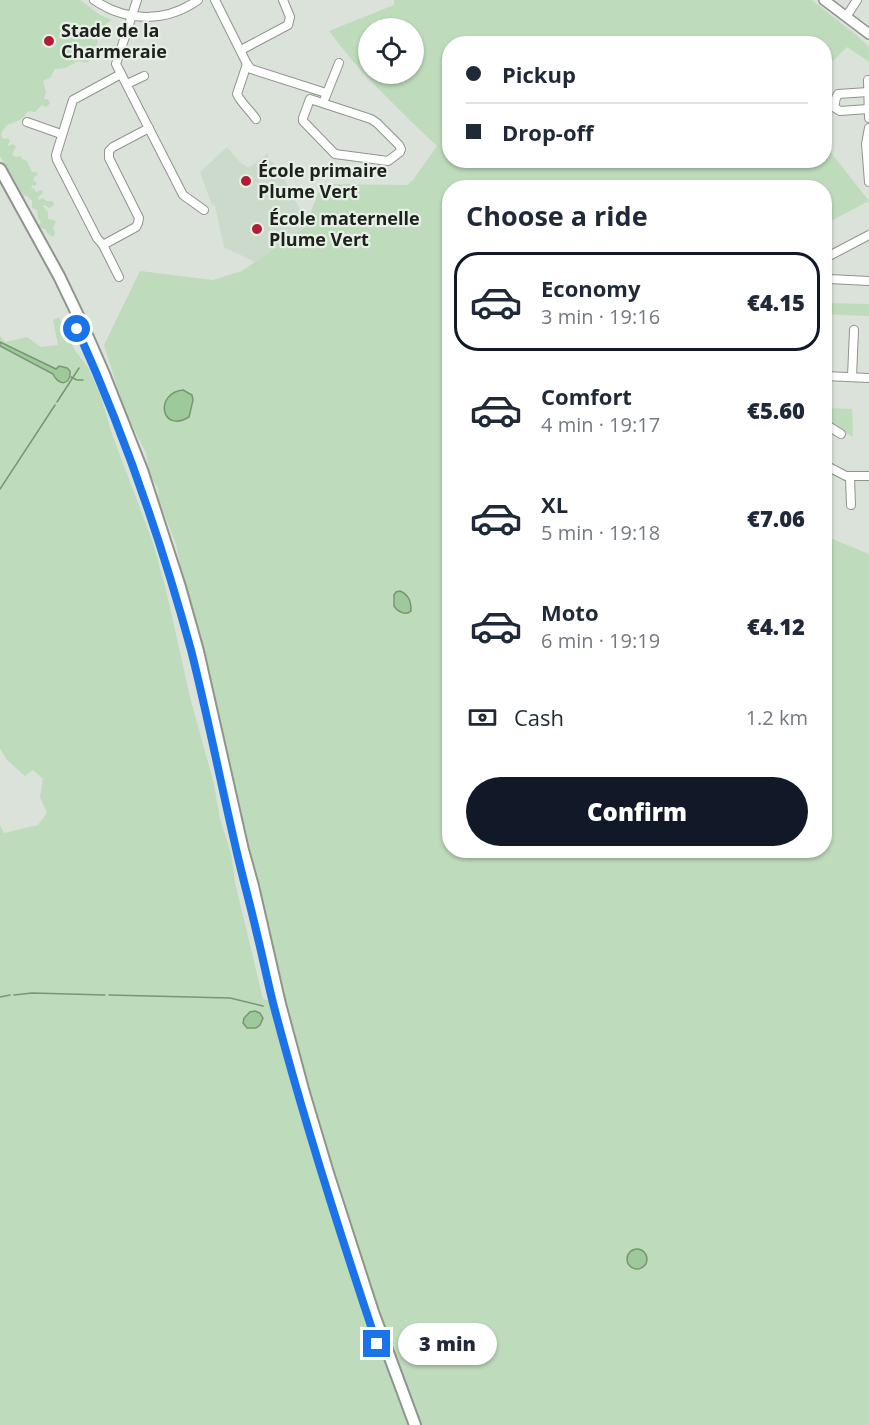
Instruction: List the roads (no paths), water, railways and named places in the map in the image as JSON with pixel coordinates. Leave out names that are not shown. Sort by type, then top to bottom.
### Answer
[{"type":"highway","points":[[0,169],[54,267],[83,326],[142,470],[198,651],[280,1004],[327,1173],[373,1312],[415,1425]]},
{"type":"highway","points":[[0,182],[53,279],[77,329],[136,473],[191,652],[273,1002],[298,1095],[321,1175],[366,1313],[408,1425]]},
{"type":"main road","points":[[824,0],[869,34]]},
{"type":"street","points":[[94,0],[113,11],[150,18],[182,10],[198,0]]},
{"type":"street","points":[[137,0],[116,64],[183,195],[204,210]]},
{"type":"street","points":[[215,0],[251,69],[326,93]]},
{"type":"street","points":[[241,50],[288,25],[290,15],[283,0]]},
{"type":"street","points":[[846,17],[857,0]]},
{"type":"street","points":[[323,104],[339,63]]},
{"type":"street","points":[[247,64],[237,94],[256,119]]},
{"type":"street","points":[[119,277],[57,160],[56,151],[74,99],[121,74]]},
{"type":"street","points":[[127,84],[144,76]]},
{"type":"street","points":[[868,80],[869,118]]},
{"type":"street","points":[[309,99],[375,122],[399,145],[400,152],[389,161],[334,153],[303,121],[303,118],[309,99],[313,89]]},
{"type":"street","points":[[868,92],[838,94],[834,104],[835,108],[840,111],[869,106]]},
{"type":"street","points":[[27,122],[61,134]]},
{"type":"street","points":[[103,245],[136,227],[139,218],[109,158],[109,151],[149,128]]},
{"type":"street","points":[[869,128],[866,144],[869,182]]},
{"type":"street","points":[[832,254],[869,235]]},
{"type":"street","points":[[832,279],[869,281]]},
{"type":"street","points":[[852,377],[854,330]]},
{"type":"street","points":[[832,376],[869,378]]},
{"type":"street","points":[[832,428],[841,434]]},
{"type":"street","points":[[832,469],[850,477],[869,476]]},
{"type":"street","points":[[850,477],[851,506]]},
{"type":"waterway","points":[[57,402],[79,368]]},
{"type":"waterway","points":[[71,377],[83,380]]},
{"type":"waterway","points":[[0,489],[55,405]]},
{"type":"waterway","points":[[14,995],[32,993],[105,995]]},
{"type":"waterway","points":[[0,997],[10,995]]},
{"type":"waterway","points":[[109,995],[230,998],[263,1006]]},
{"type":"place","name":"Stade de la Charmeraie","points":[[49,41]]},
{"type":"place","name":"École primaire Plume Vert","points":[[246,181]]},
{"type":"place","name":"École maternelle Plume Vert","points":[[257,229]]}]
